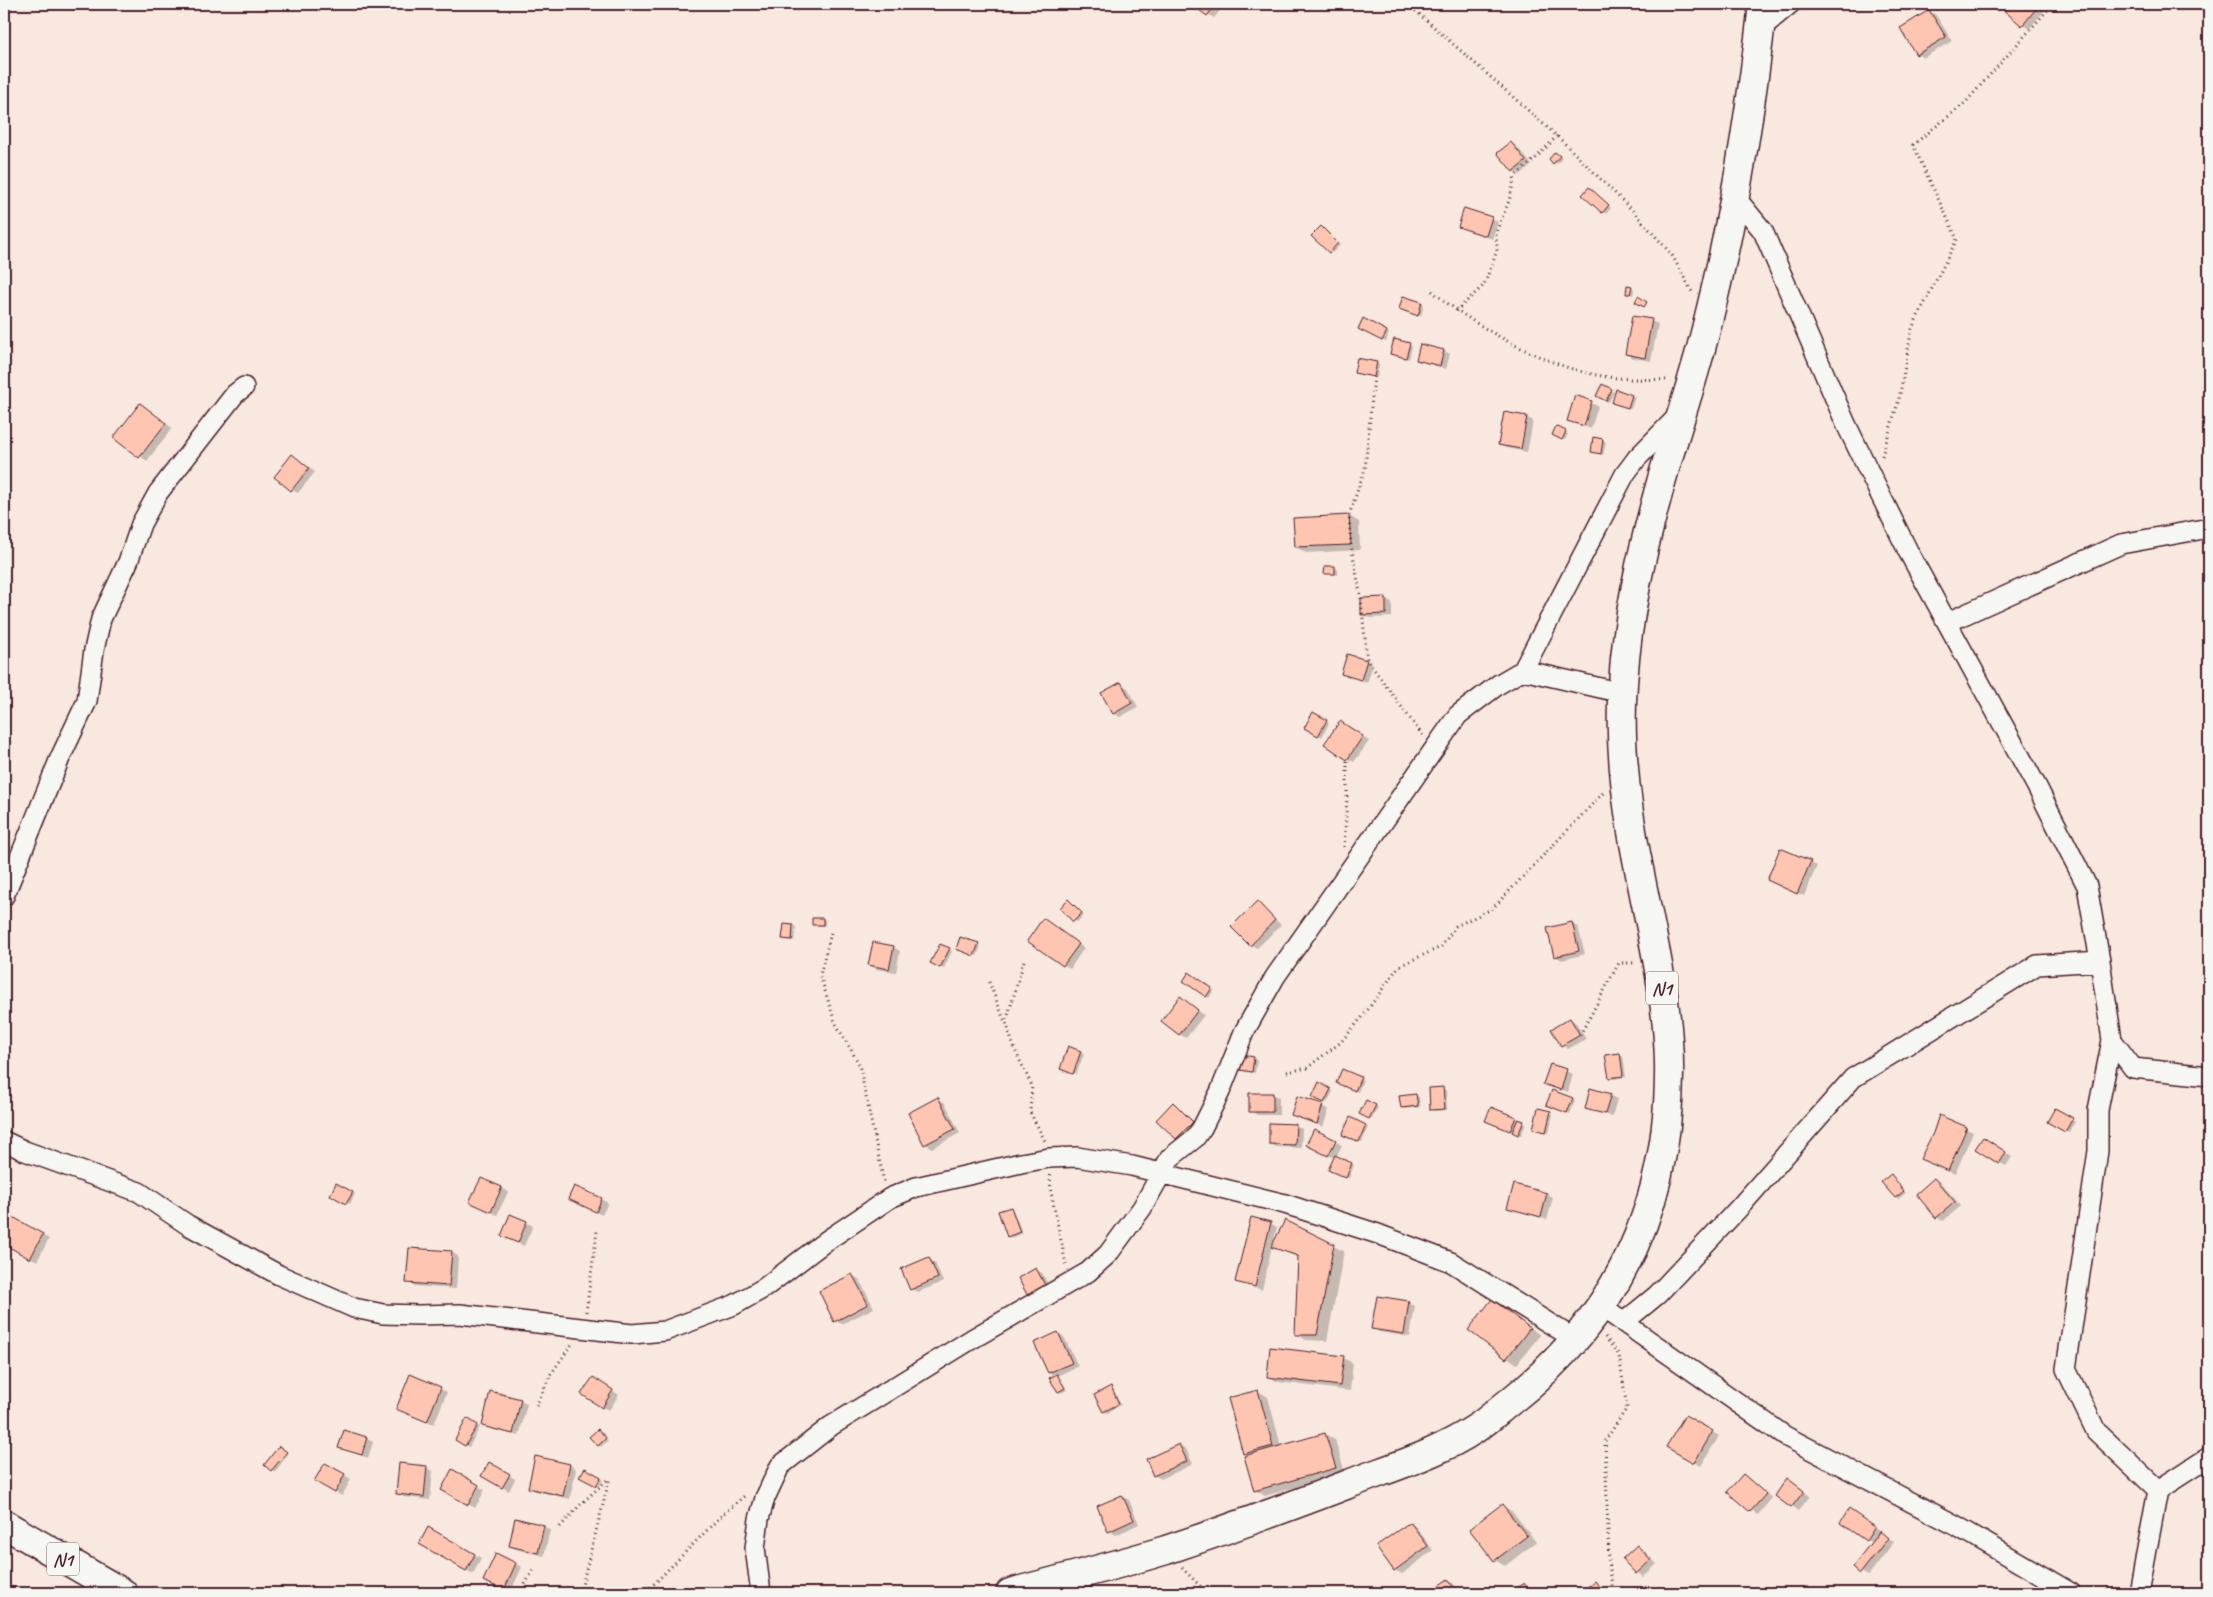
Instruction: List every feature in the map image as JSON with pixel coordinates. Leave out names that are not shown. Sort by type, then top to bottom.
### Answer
[{"type":"highway","name":"N1","points":[[1010,1593],[1164,1550],[1304,1501],[1431,1453],[1482,1424],[1538,1380],[1589,1322],[1636,1244],[1653,1198],[1662,1158],[1668,1115],[1669,1059],[1659,963],[1639,870],[1624,771],[1622,693],[1626,634],[1640,564],[1660,484],[1692,382],[1736,198],[1754,88],[1762,16]]},
{"type":"highway","name":"N1","points":[[4,1524],[123,1593]]},
{"type":"street","points":[[1762,16],[1790,4]]},
{"type":"street","points":[[1736,198],[1764,231],[1846,424],[1875,484],[2038,787],[2087,886],[2112,1040],[2098,1110],[2098,1151],[2066,1369],[2096,1431],[2158,1490]]},
{"type":"street","points":[[4,896],[60,758],[87,701],[94,650],[101,620],[128,562],[140,524],[158,493],[235,394],[244,387]]},
{"type":"street","points":[[761,1593],[755,1548],[759,1519],[765,1498],[780,1466],[830,1426],[980,1334],[1088,1272],[1108,1254],[1142,1208],[1170,1158],[1195,1138],[1202,1128],[1220,1092],[1244,1032],[1280,969],[1458,715],[1499,684],[1523,670],[1625,474],[1637,458],[1683,412]]},
{"type":"street","points":[[1948,622],[2121,544],[2209,528]]},
{"type":"street","points":[[1523,670],[1622,693]]},
{"type":"street","points":[[1624,1322],[1657,1295],[1738,1210],[1853,1078],[2037,965],[2100,961]]},
{"type":"street","points":[[2112,1040],[2133,1068],[2209,1076]]},
{"type":"street","points":[[4,1141],[25,1151],[139,1192],[188,1225],[279,1275],[354,1308],[383,1314],[460,1314],[504,1317],[632,1334],[665,1332],[734,1305],[764,1288],[834,1235],[890,1198],[916,1187],[1049,1158],[1077,1157],[1132,1166],[1162,1175],[1285,1204],[1450,1262],[1589,1322],[1624,1322],[1784,1436],[1955,1525],[2071,1593]]},
{"type":"street","points":[[2139,1593],[2158,1490],[2209,1458]]},
{"type":"path","points":[[1408,4],[1557,136],[1632,210],[1672,255],[1708,321]]},
{"type":"path","points":[[1875,484],[1899,399],[1912,328],[1957,239],[1913,145],[1965,103],[2053,4]]},
{"type":"path","points":[[1456,311],[1484,285],[1497,251],[1496,232],[1509,201],[1515,176],[1557,136]]},
{"type":"path","points":[[1432,290],[1456,311],[1540,358],[1597,375],[1692,382]]},
{"type":"path","points":[[1374,377],[1365,469],[1349,515],[1351,545],[1361,598],[1367,660],[1433,750]]},
{"type":"path","points":[[1347,760],[1347,798],[1343,846],[1354,865]]},
{"type":"path","points":[[1287,1072],[1307,1068],[1341,1042],[1364,1015],[1399,966],[1441,947],[1456,926],[1492,909],[1624,771]]},
{"type":"path","points":[[831,933],[820,975],[835,1022],[859,1064],[882,1178],[890,1198]]},
{"type":"path","points":[[1006,1022],[1024,961]]},
{"type":"path","points":[[1580,1035],[1620,962],[1659,963]]},
{"type":"path","points":[[989,982],[1006,1022],[1014,1048],[1032,1086],[1030,1112],[1050,1150],[1051,1192],[1063,1245],[1068,1283]]},
{"type":"path","points":[[1589,1322],[1619,1355],[1627,1408],[1605,1441],[1609,1562],[1613,1593]]},
{"type":"path","points":[[560,1527],[580,1504],[610,1477],[580,1593]]},
{"type":"path","points":[[636,1593],[651,1587],[723,1514],[752,1490]]},
{"type":"path","points":[[1164,1550],[1206,1593]]},
{"type":"path","points":[[526,1593],[523,1588],[535,1567]]},
{"type":"building","points":[[1191,4],[1216,4],[1207,16]]},
{"type":"building","points":[[2005,4],[2040,4],[2022,26],[2001,8]]},
{"type":"building","points":[[1929,10],[1946,37],[1916,55],[1900,28]]},
{"type":"building","points":[[1511,142],[1526,161],[1513,172],[1497,153]]},
{"type":"building","points":[[1555,152],[1560,156],[1553,164],[1549,159]]},
{"type":"building","points":[[1589,187],[1609,205],[1602,213],[1582,195]]},
{"type":"building","points":[[1464,208],[1492,217],[1486,236],[1458,227]]},
{"type":"building","points":[[1321,226],[1338,243],[1329,253],[1311,236]]},
{"type":"building","points":[[1627,285],[1632,286],[1630,294],[1626,294]]},
{"type":"building","points":[[1403,296],[1422,302],[1418,316],[1399,309]]},
{"type":"building","points":[[1638,296],[1647,302],[1644,307],[1635,302]]},
{"type":"building","points":[[1632,316],[1652,319],[1645,358],[1625,354]]},
{"type":"building","points":[[1363,318],[1387,331],[1382,341],[1358,329]]},
{"type":"building","points":[[1394,339],[1410,343],[1406,358],[1390,354]]},
{"type":"building","points":[[1420,344],[1444,350],[1440,366],[1416,360]]},
{"type":"building","points":[[1357,358],[1377,362],[1374,377],[1354,373]]},
{"type":"building","points":[[1602,384],[1612,389],[1606,401],[1596,396]]},
{"type":"building","points":[[1616,389],[1632,395],[1628,408],[1612,403]]},
{"type":"building","points":[[1575,395],[1592,401],[1584,426],[1567,421]]},
{"type":"building","points":[[140,403],[166,423],[139,458],[113,438]]},
{"type":"building","points":[[1504,412],[1527,416],[1521,449],[1498,445]]},
{"type":"building","points":[[1556,426],[1566,431],[1562,440],[1552,435]]},
{"type":"building","points":[[1593,437],[1603,439],[1601,454],[1591,452]]},
{"type":"building","points":[[292,454],[309,468],[291,491],[274,477]]},
{"type":"building","points":[[1349,515],[1351,545],[1295,547],[1293,518]]},
{"type":"building","points":[[1325,566],[1335,566],[1335,574],[1324,574]]},
{"type":"building","points":[[1386,597],[1386,614],[1361,615],[1361,598]]},
{"type":"building","points":[[1347,654],[1367,660],[1361,680],[1341,674]]},
{"type":"building","points":[[1121,682],[1132,703],[1113,714],[1101,693]]},
{"type":"building","points":[[1313,712],[1327,720],[1318,736],[1304,728]]},
{"type":"building","points":[[1340,721],[1363,736],[1347,760],[1324,744]]},
{"type":"building","points":[[1780,848],[1811,861],[1797,894],[1767,880]]},
{"type":"building","points":[[1068,899],[1082,913],[1073,922],[1060,908]]},
{"type":"building","points":[[1257,901],[1275,920],[1250,946],[1231,927]]},
{"type":"building","points":[[812,918],[823,918],[823,925],[812,925]]},
{"type":"building","points":[[1043,918],[1079,944],[1063,966],[1027,941]]},
{"type":"building","points":[[1572,922],[1579,951],[1554,957],[1547,928]]},
{"type":"building","points":[[784,924],[793,925],[792,940],[782,939]]},
{"type":"building","points":[[960,937],[979,943],[974,956],[956,949]]},
{"type":"building","points":[[873,942],[894,946],[889,969],[868,965]]},
{"type":"building","points":[[940,944],[950,948],[940,968],[930,963]]},
{"type":"building","points":[[1189,972],[1212,988],[1206,997],[1183,981]]},
{"type":"building","points":[[1180,996],[1198,1010],[1179,1035],[1161,1021]]},
{"type":"building","points":[[1570,1018],[1580,1035],[1561,1046],[1551,1029]]},
{"type":"building","points":[[1068,1046],[1081,1051],[1073,1074],[1060,1069]]},
{"type":"building","points":[[1620,1053],[1623,1076],[1609,1078],[1605,1055]]},
{"type":"building","points":[[1237,1054],[1254,1057],[1252,1072],[1234,1069]]},
{"type":"building","points":[[1550,1064],[1567,1069],[1561,1090],[1543,1084]]},
{"type":"building","points":[[1342,1069],[1361,1077],[1355,1091],[1336,1083]]},
{"type":"building","points":[[1319,1082],[1331,1089],[1324,1103],[1312,1097]]},
{"type":"building","points":[[1443,1087],[1445,1109],[1430,1110],[1429,1088]]},
{"type":"building","points":[[1590,1088],[1611,1094],[1605,1114],[1585,1109]]},
{"type":"building","points":[[1552,1090],[1573,1098],[1567,1113],[1546,1105]]},
{"type":"building","points":[[1249,1093],[1273,1093],[1273,1112],[1249,1112]]},
{"type":"building","points":[[1416,1094],[1418,1106],[1401,1108],[1399,1096]]},
{"type":"building","points":[[1297,1096],[1323,1104],[1317,1124],[1291,1115]]},
{"type":"building","points":[[938,1097],[955,1129],[924,1145],[908,1113]]},
{"type":"building","points":[[1366,1100],[1376,1105],[1369,1119],[1359,1114]]},
{"type":"building","points":[[1173,1102],[1193,1122],[1176,1139],[1156,1120]]},
{"type":"building","points":[[1491,1107],[1516,1117],[1510,1131],[1485,1121]]},
{"type":"building","points":[[1538,1108],[1551,1111],[1546,1132],[1533,1129]]},
{"type":"building","points":[[2055,1108],[2073,1118],[2065,1132],[2047,1122]]},
{"type":"building","points":[[1939,1115],[1967,1127],[1948,1171],[1920,1159],[1933,1133]]},
{"type":"building","points":[[1350,1117],[1366,1125],[1359,1142],[1342,1135]]},
{"type":"building","points":[[1518,1119],[1524,1121],[1518,1135],[1512,1132]]},
{"type":"building","points":[[1269,1123],[1296,1124],[1295,1145],[1269,1144]]},
{"type":"building","points":[[1314,1129],[1336,1140],[1328,1156],[1306,1145]]},
{"type":"building","points":[[1983,1137],[2006,1152],[1999,1164],[1975,1149]]},
{"type":"building","points":[[1335,1155],[1352,1163],[1346,1178],[1328,1170]]},
{"type":"building","points":[[1891,1174],[1904,1191],[1895,1198],[1881,1182]]},
{"type":"building","points":[[481,1178],[502,1187],[491,1212],[469,1202]]},
{"type":"building","points":[[1934,1178],[1955,1202],[1936,1218],[1916,1194]]},
{"type":"building","points":[[336,1183],[353,1192],[346,1204],[330,1195]]},
{"type":"building","points":[[1514,1184],[1547,1193],[1541,1217],[1507,1208]]},
{"type":"building","points":[[574,1186],[602,1198],[596,1212],[568,1199]]},
{"type":"building","points":[[1011,1207],[1020,1232],[1007,1237],[998,1211]]},
{"type":"building","points":[[4,1212],[43,1234],[30,1259],[4,1244]]},
{"type":"building","points":[[510,1214],[527,1221],[518,1243],[501,1236]]},
{"type":"building","points":[[1251,1217],[1271,1222],[1255,1287],[1235,1282]]},
{"type":"building","points":[[1285,1220],[1334,1244],[1317,1335],[1295,1335],[1298,1256],[1271,1247]]},
{"type":"building","points":[[409,1248],[452,1251],[449,1286],[406,1283]]},
{"type":"building","points":[[929,1257],[938,1278],[910,1290],[901,1269]]},
{"type":"building","points":[[1036,1268],[1048,1291],[1030,1300],[1018,1278]]},
{"type":"building","points":[[852,1274],[868,1304],[834,1322],[819,1291]]},
{"type":"building","points":[[1377,1296],[1409,1301],[1404,1334],[1371,1329]]},
{"type":"building","points":[[1492,1299],[1530,1328],[1506,1359],[1468,1330]]},
{"type":"building","points":[[1058,1332],[1072,1363],[1048,1373],[1034,1343]]},
{"type":"building","points":[[1270,1347],[1344,1356],[1340,1386],[1267,1377]]},
{"type":"building","points":[[410,1374],[441,1387],[427,1422],[396,1409]]},
{"type":"building","points":[[1057,1374],[1065,1388],[1058,1392],[1049,1378]]},
{"type":"building","points":[[593,1377],[613,1390],[602,1408],[581,1394]]},
{"type":"building","points":[[1111,1386],[1119,1404],[1103,1412],[1094,1395]]},
{"type":"building","points":[[1258,1390],[1273,1446],[1243,1454],[1228,1398]]},
{"type":"building","points":[[490,1391],[521,1399],[513,1434],[482,1426]]},
{"type":"building","points":[[1685,1415],[1713,1431],[1694,1463],[1666,1447]]},
{"type":"building","points":[[467,1418],[478,1425],[465,1446],[455,1440]]},
{"type":"building","points":[[598,1429],[606,1438],[598,1446],[589,1437]]},
{"type":"building","points":[[344,1430],[367,1437],[362,1455],[338,1448]]},
{"type":"building","points":[[1325,1433],[1336,1468],[1254,1491],[1244,1456]]},
{"type":"building","points":[[1179,1444],[1187,1461],[1153,1476],[1146,1459]]},
{"type":"building","points":[[279,1446],[287,1452],[271,1471],[264,1465]]},
{"type":"building","points":[[535,1456],[570,1464],[563,1496],[528,1488]]},
{"type":"building","points":[[489,1462],[510,1474],[502,1488],[481,1476]]},
{"type":"building","points":[[325,1463],[345,1474],[335,1493],[314,1481]]},
{"type":"building","points":[[399,1463],[427,1466],[424,1497],[396,1494]]},
{"type":"building","points":[[585,1468],[601,1477],[596,1486],[579,1477]]},
{"type":"building","points":[[452,1469],[479,1485],[468,1505],[441,1490]]},
{"type":"building","points":[[1743,1474],[1766,1494],[1750,1512],[1727,1492]]},
{"type":"building","points":[[1787,1478],[1804,1491],[1791,1508],[1775,1496]]},
{"type":"building","points":[[1122,1495],[1134,1520],[1108,1532],[1097,1506]]},
{"type":"building","points":[[1502,1504],[1527,1536],[1494,1561],[1469,1529]]},
{"type":"building","points":[[1849,1509],[1875,1527],[1866,1541],[1840,1523]]},
{"type":"building","points":[[515,1518],[544,1525],[538,1553],[509,1546]]},
{"type":"building","points":[[1410,1522],[1428,1546],[1394,1571],[1376,1546]]},
{"type":"building","points":[[428,1527],[475,1554],[466,1571],[419,1544]]},
{"type":"building","points":[[1880,1531],[1888,1538],[1860,1574],[1852,1567]]},
{"type":"building","points":[[1637,1545],[1651,1560],[1636,1574],[1622,1559]]},
{"type":"building","points":[[496,1553],[516,1563],[504,1590],[483,1581]]},
{"type":"building","points":[[1448,1579],[1457,1593],[1428,1593]]},
{"type":"building","points":[[1595,1581],[1604,1593],[1584,1593],[1582,1591]]},
{"type":"building","points":[[1524,1583],[1531,1593],[1508,1593]]}]
